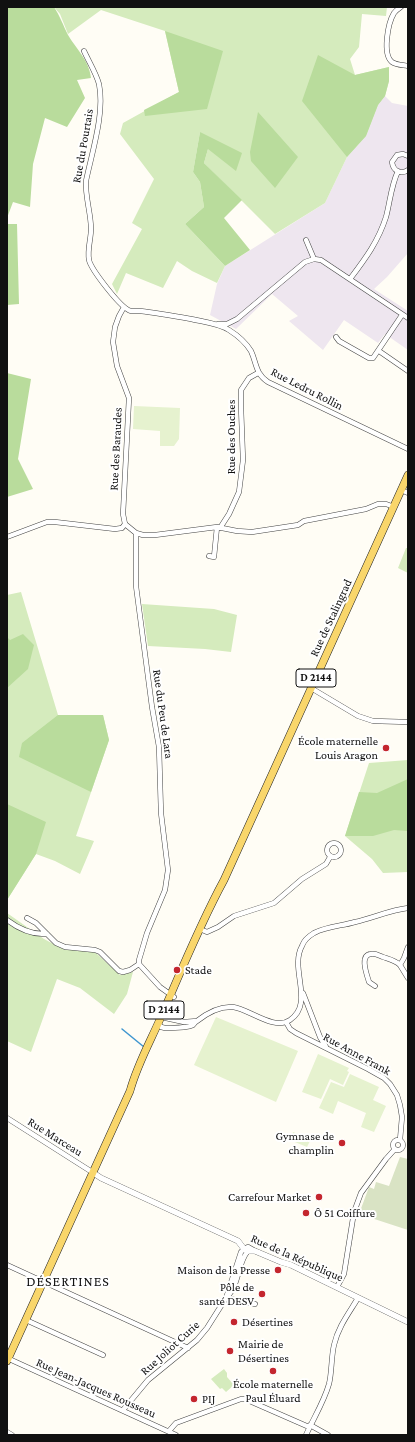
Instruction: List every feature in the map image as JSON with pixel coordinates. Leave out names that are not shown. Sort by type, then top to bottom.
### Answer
[{"type":"main road","name":"Rue de Stalingrad","points":[[202,930],[217,901],[224,880],[394,507],[405,492],[408,475]]},
{"type":"main road","name":"D 2144","points":[[7,1359],[92,1172],[130,1091],[136,1082],[161,1021],[202,930]]},
{"type":"street","points":[[401,7],[394,13],[391,21],[386,39],[387,51],[390,60],[394,63],[408,66]]},
{"type":"street","name":"Rue du Pourtais","points":[[84,51],[96,76],[101,96],[101,109],[85,192],[91,231],[89,260],[91,266],[115,298],[124,307]]},
{"type":"street","points":[[408,156],[400,154],[393,159],[393,168],[398,172],[408,170]]},
{"type":"street","points":[[350,279],[372,250],[378,238],[386,216],[394,180],[398,172]]},
{"type":"street","points":[[306,240],[314,259]]},
{"type":"street","points":[[217,324],[227,324],[236,319],[305,262],[314,259],[321,260],[408,318]]},
{"type":"street","name":"Rue Ledru Rollin","points":[[124,307],[129,311],[160,314],[217,324],[228,330],[243,342],[250,350],[258,373],[268,382],[408,449]]},
{"type":"street","name":"Rue des Baraudes","points":[[124,307],[115,327],[113,342],[117,366],[129,398],[123,514],[125,524]]},
{"type":"street","points":[[336,337],[338,341],[369,358],[373,358],[402,315]]},
{"type":"street","points":[[378,351],[408,371]]},
{"type":"street","name":"Rue des Ouches","points":[[219,527],[229,514],[239,492],[243,460],[240,407],[241,390],[249,378],[258,373]]},
{"type":"street","points":[[7,537],[47,522],[115,528],[122,528],[125,524],[136,533],[143,535],[155,535],[219,527],[237,531],[252,532],[298,525],[304,521],[366,509],[378,504],[386,504],[394,507]]},
{"type":"street","points":[[209,556],[214,557],[219,527]]},
{"type":"street","name":"Rue du Peu de Lara","points":[[136,533],[136,586],[152,707],[159,747],[161,813],[168,870],[165,890],[147,933],[139,964]]},
{"type":"street","points":[[311,688],[358,716],[373,721],[408,722]]},
{"type":"street","points":[[202,930],[207,932],[218,928],[234,916],[274,903],[302,879],[326,864],[330,857]]},
{"type":"street","points":[[327,1048],[320,1037],[302,989],[298,973],[298,959],[302,945],[316,932],[327,928],[408,908]]},
{"type":"street","points":[[27,918],[36,923],[56,943],[65,947],[87,948],[100,952],[118,970],[123,972],[130,970],[139,964],[172,998],[173,1010],[180,1020]]},
{"type":"street","points":[[7,920],[15,927],[28,932],[47,934]]},
{"type":"street","points":[[400,965],[408,946]]},
{"type":"street","points":[[375,986],[369,982],[364,963],[365,958],[372,954],[396,962],[400,965],[408,978]]},
{"type":"street","points":[[161,1021],[170,1028],[192,1025],[217,1009],[224,1007],[241,1009],[275,1023],[286,1022],[291,1019],[297,1011],[301,1002],[302,989]]},
{"type":"street","points":[[161,1021],[197,1021]]},
{"type":"street","name":"Rue Anne Frank","points":[[286,1022],[290,1029],[296,1033],[375,1073],[390,1084],[397,1095],[400,1105],[402,1117],[400,1140],[395,1141],[393,1144],[395,1150],[386,1159],[361,1192],[354,1212],[344,1274],[337,1288]]},
{"type":"street","name":"Rue Marceau","points":[[7,1118],[92,1172]]},
{"type":"street","name":"Rue de la République","points":[[92,1172],[101,1178],[238,1241],[246,1250],[255,1251],[291,1265],[408,1322]]},
{"type":"street","name":"Rue Joliot Curie","points":[[123,1410],[148,1380],[188,1348],[207,1328],[226,1298],[241,1252],[246,1250]]},
{"type":"street","points":[[7,1265],[188,1348]]},
{"type":"street","points":[[226,1298],[255,1304]]},
{"type":"street","points":[[306,1435],[325,1396],[329,1384],[331,1360],[337,1335],[358,1298]]},
{"type":"street","points":[[26,1320],[103,1355]]},
{"type":"street","name":"Rue Jean-Jacques Rousseau","points":[[7,1359],[176,1435]]},
{"type":"street","points":[[169,1432],[176,1423],[241,1399],[245,1399],[328,1435]]},
{"type":"street","points":[[7,1432],[12,1435]]},
{"type":"shaded area","points":[[385,96],[392,103],[408,106],[408,253],[387,277],[374,289],[408,311],[408,350],[385,334],[378,343],[344,320],[323,350],[289,321],[298,316],[272,294],[236,329],[210,315],[217,284],[225,266],[325,203],[347,157],[366,136],[378,105]]},
{"type":"green space","points":[[7,7],[54,7],[68,35],[85,60],[91,78],[77,80],[85,98],[67,127],[45,118],[33,164],[30,207],[13,202],[7,218]]},
{"type":"green space","points":[[54,7],[387,7],[386,16],[362,14],[359,47],[350,59],[355,75],[389,67],[389,81],[385,96],[378,105],[366,136],[347,157],[325,203],[275,234],[204,163],[208,149],[200,132],[193,172],[200,182],[204,207],[185,224],[225,266],[217,283],[192,271],[177,261],[163,288],[126,273],[117,294],[112,284],[142,229],[132,223],[154,179],[120,134],[123,123],[179,92],[165,31],[101,10],[68,34],[60,14]]},
{"type":"green space","points":[[165,31],[223,51],[207,109],[145,116],[144,110],[179,92]]},
{"type":"green space","points":[[318,55],[355,75],[389,67],[389,81],[385,96],[378,105],[366,136],[347,157],[302,101]]},
{"type":"green space","points":[[258,112],[298,157],[275,188],[251,161],[250,152]]},
{"type":"green space","points":[[200,132],[242,153],[236,171],[208,149],[204,163],[242,200],[224,218],[250,250],[225,266],[185,224],[204,207],[200,182],[193,172]]},
{"type":"green space","points":[[7,224],[17,224],[19,304],[7,305]]},
{"type":"green space","points":[[7,373],[31,379],[18,459],[33,489],[7,497]]},
{"type":"green space","points":[[134,406],[180,408],[179,439],[174,446],[160,446],[160,431],[133,429]]},
{"type":"green space","points":[[406,548],[408,548],[408,573],[398,568]]},
{"type":"green space","points":[[21,592],[58,715],[103,715],[109,740],[76,836],[94,841],[80,874],[55,861],[36,854],[7,900],[7,595]]},
{"type":"green space","points":[[142,604],[214,609],[237,615],[231,652],[148,646]]},
{"type":"green space","points":[[23,634],[34,645],[28,669],[7,688],[7,637],[10,640]]},
{"type":"green space","points":[[58,715],[103,715],[109,740],[91,792],[19,757],[22,743]]},
{"type":"green space","points":[[408,760],[408,872],[383,873],[372,859],[345,836],[369,763]]},
{"type":"green space","points":[[408,779],[408,831],[394,830],[373,836],[345,836],[359,792],[377,793]]},
{"type":"green space","points":[[7,804],[46,822],[36,854],[7,900]]},
{"type":"green space","points":[[7,913],[44,939],[65,950],[89,950],[96,953],[120,975],[133,972],[127,994],[114,1014],[80,988],[57,979],[31,1052],[7,1041]]},
{"type":"green space","points":[[216,1017],[298,1051],[276,1102],[194,1065]]},
{"type":"green space","points":[[318,1054],[349,1068],[347,1071],[349,1072],[343,1085],[330,1079],[321,1099],[302,1092]]},
{"type":"green space","points":[[350,1074],[379,1087],[373,1100],[386,1106],[374,1132],[361,1127],[366,1113],[338,1101],[333,1114],[319,1108],[331,1082],[344,1087]]},
{"type":"green space","points":[[293,1132],[311,1139],[307,1147],[290,1140]]},
{"type":"green space","points":[[400,1157],[408,1159],[408,1230],[359,1214],[369,1187],[374,1189],[376,1182],[389,1186]]},
{"type":"green space","points":[[224,1369],[227,1373],[227,1377],[234,1385],[226,1392],[222,1388],[220,1389],[211,1379]]},
{"type":"waterway","points":[[122,1029],[144,1047]]},
{"type":"place","name":"École maternelle Louis Aragon","points":[[386,748]]},
{"type":"place","name":"Stade","points":[[177,970]]},
{"type":"place","name":"Gymnase de champlin","points":[[342,1143]]},
{"type":"place","name":"Carrefour Market","points":[[319,1197]]},
{"type":"place","name":"Ô 51 Coiffure","points":[[306,1213]]},
{"type":"place","name":"Maison de la Presse","points":[[278,1270]]},
{"type":"place","name":"Pôle de santé DESV","points":[[262,1294]]},
{"type":"place","name":"Désertines","points":[[234,1322]]},
{"type":"place","name":"Mairie de Désertines","points":[[230,1351]]},
{"type":"place","name":"École maternelle Paul Éluard","points":[[273,1371]]},
{"type":"place","name":"PIJ","points":[[194,1399]]},
{"type":"district","name":"DÉSERTINES","points":[[68,1282]]}]
